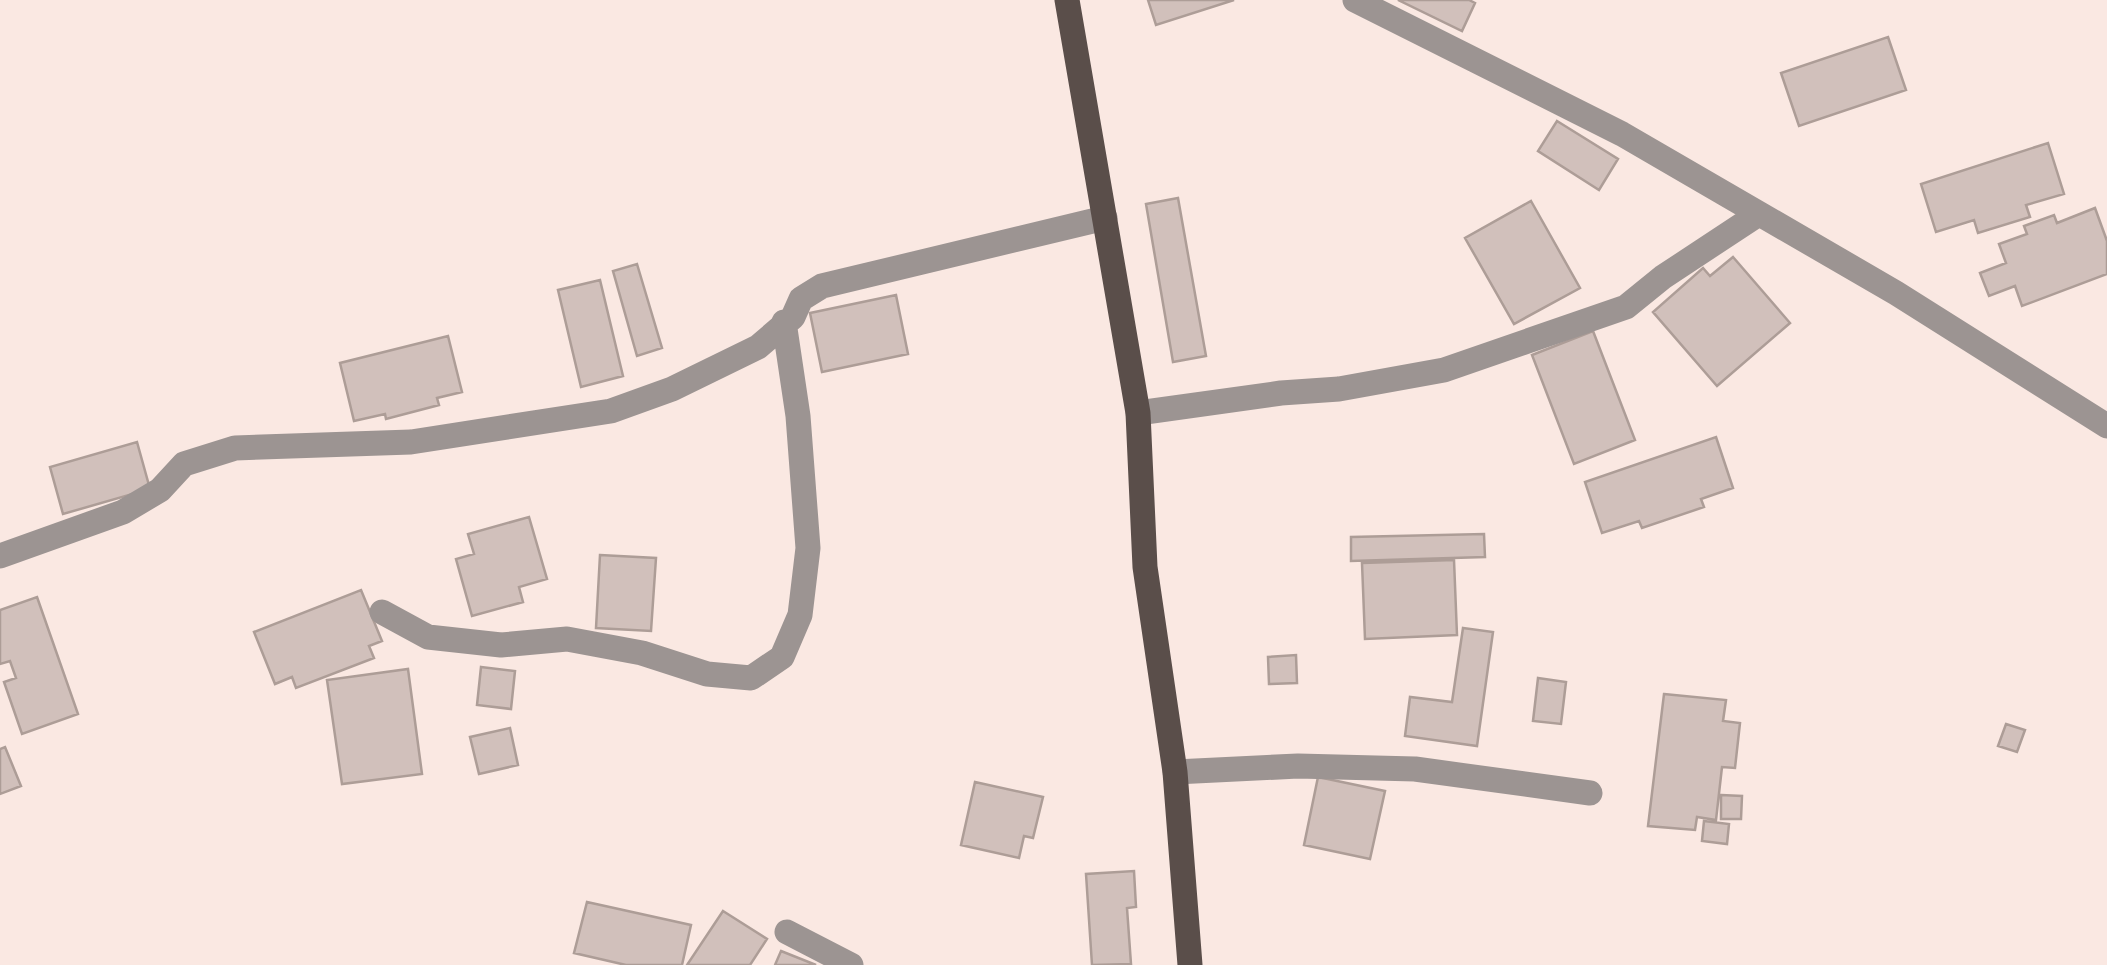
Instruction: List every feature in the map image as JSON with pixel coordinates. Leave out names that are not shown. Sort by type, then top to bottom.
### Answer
[{"type":"main road","points":[[1067,0],[1138,413],[1145,567],[1175,772],[1190,965]]},
{"type":"street","points":[[1355,0],[1568,104],[1896,293],[2107,426]]},
{"type":"street","points":[[1138,413],[1281,393],[1339,390],[1444,370],[1626,308],[1663,277],[1757,216]]},
{"type":"street","points":[[0,556],[122,512],[160,490],[184,464],[235,448],[411,442],[611,412],[672,389],[758,347],[793,317],[802,299],[822,286],[1105,218]]},
{"type":"street","points":[[382,612],[428,637],[500,644],[567,639],[642,653],[707,674],[751,678],[782,657],[800,616],[808,548],[798,416],[784,322]]},
{"type":"street","points":[[1175,772],[1298,766],[1415,769],[1590,793]]},
{"type":"street","points":[[786,932],[851,965]]},
{"type":"building","points":[[1148,0],[1234,0],[1156,25]]},
{"type":"building","points":[[1398,0],[1469,0],[1475,3],[1462,31]]},
{"type":"building","points":[[1888,37],[1906,90],[1799,126],[1781,73]]},
{"type":"building","points":[[1557,121],[1618,159],[1599,190],[1538,151]]},
{"type":"building","points":[[2048,143],[2064,194],[2026,205],[2030,217],[1978,233],[1974,220],[1936,232],[1921,184]]},
{"type":"building","points":[[1178,198],[1206,356],[1173,362],[1146,204]]},
{"type":"building","points":[[1531,201],[1580,288],[1514,324],[1465,238]]},
{"type":"building","points":[[2095,208],[2107,241],[2107,274],[2022,306],[2015,286],[1989,296],[1980,273],[2006,263],[1999,244],[2027,234],[2024,226],[2054,215],[2057,223]]},
{"type":"building","points":[[1733,257],[1790,323],[1717,386],[1653,312],[1703,268],[1710,276]]},
{"type":"building","points":[[637,264],[662,348],[637,356],[613,271]]},
{"type":"building","points":[[600,280],[623,376],[581,387],[558,290]]},
{"type":"building","points":[[896,295],[908,354],[822,372],[810,313]]},
{"type":"building","points":[[1593,331],[1635,440],[1574,464],[1532,355]]},
{"type":"building","points":[[448,336],[462,392],[437,398],[439,405],[386,419],[385,414],[354,421],[340,363]]},
{"type":"building","points":[[1716,437],[1733,488],[1701,499],[1704,507],[1642,528],[1639,521],[1602,533],[1585,482]]},
{"type":"building","points":[[137,442],[150,489],[63,514],[50,467]]},
{"type":"building","points":[[529,517],[547,579],[519,587],[523,602],[472,616],[456,559],[474,554],[468,534]]},
{"type":"building","points":[[1484,534],[1485,557],[1351,561],[1351,537]]},
{"type":"building","points":[[600,555],[656,558],[651,631],[596,628]]},
{"type":"building","points":[[1454,560],[1457,635],[1365,639],[1362,563]]},
{"type":"building","points":[[361,590],[382,641],[369,646],[374,658],[296,688],[292,677],[275,684],[254,632]]},
{"type":"building","points":[[37,597],[78,714],[22,734],[4,682],[16,678],[10,661],[0,664],[0,610]]},
{"type":"building","points":[[1463,628],[1493,632],[1477,746],[1405,736],[1410,697],[1452,702]]},
{"type":"building","points":[[1296,655],[1297,683],[1269,684],[1268,657]]},
{"type":"building","points":[[481,667],[515,671],[511,709],[477,705]]},
{"type":"building","points":[[408,669],[422,774],[342,784],[327,680]]},
{"type":"building","points":[[1538,678],[1566,682],[1561,724],[1533,721]]},
{"type":"building","points":[[1664,694],[1726,700],[1723,721],[1740,723],[1735,768],[1722,767],[1716,820],[1697,817],[1695,830],[1648,826]]},
{"type":"building","points":[[2006,724],[2025,730],[2017,752],[1998,746]]},
{"type":"building","points":[[510,728],[518,765],[479,774],[470,737]]},
{"type":"building","points":[[5,747],[21,786],[0,794],[0,749]]},
{"type":"building","points":[[1318,777],[1385,791],[1370,859],[1304,845]]},
{"type":"building","points":[[975,782],[1043,797],[1033,838],[1024,836],[1019,858],[961,845]]},
{"type":"building","points":[[1721,795],[1742,796],[1741,819],[1721,819]]},
{"type":"building","points":[[1704,821],[1729,824],[1727,844],[1702,841]]},
{"type":"building","points":[[1134,871],[1136,907],[1127,908],[1131,964],[1092,965],[1086,874]]},
{"type":"building","points":[[587,902],[691,925],[682,965],[626,965],[574,953]]},
{"type":"building","points":[[723,911],[767,939],[750,965],[687,965]]},
{"type":"building","points":[[781,951],[816,965],[775,965]]}]
